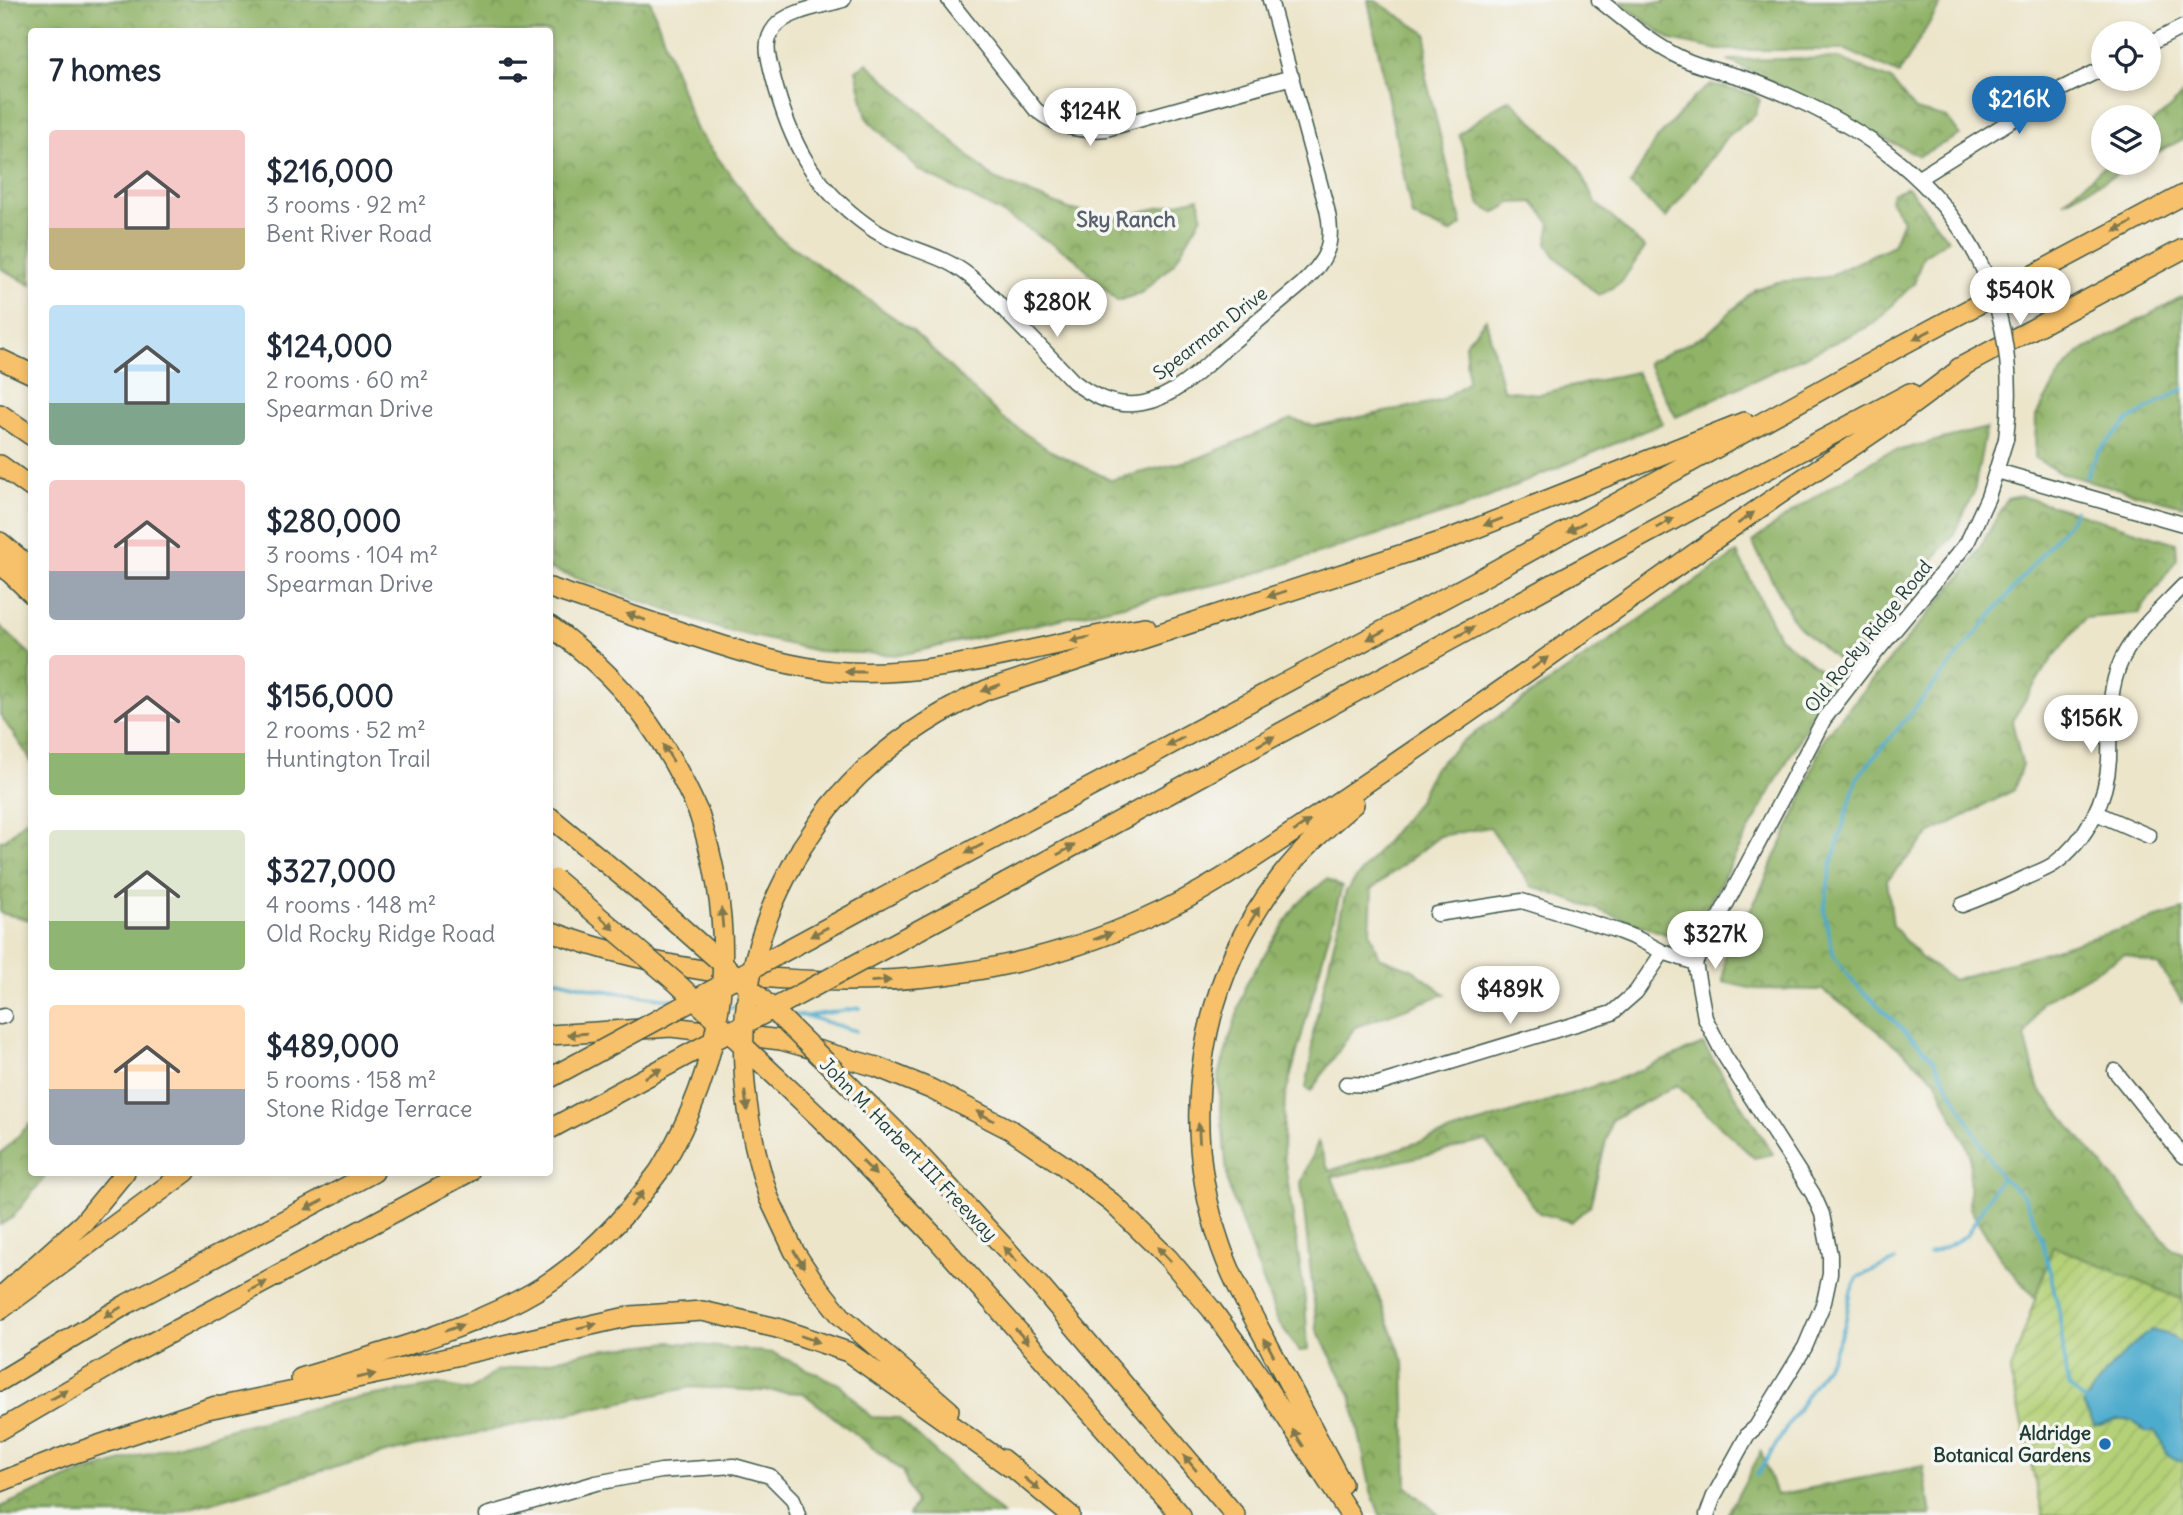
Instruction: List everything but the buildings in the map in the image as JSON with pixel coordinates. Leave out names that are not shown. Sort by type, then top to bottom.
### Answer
[{"type":"highway","points":[[553,1076],[1452,594],[1904,344],[2183,195]]},
{"type":"highway","points":[[553,1127],[1754,475],[2183,249]]},
{"type":"highway","points":[[0,359],[28,372]]},
{"type":"highway","points":[[553,932],[616,952],[689,968],[782,980],[871,982],[949,976],[1004,966],[1078,946],[1134,924],[1233,873],[1424,744],[1785,490],[1870,435],[1968,363]]},
{"type":"highway","points":[[1010,1467],[841,1316],[815,1283],[794,1251],[769,1198],[751,1135],[744,1095],[743,1049],[747,1002],[755,957],[767,919],[785,878],[828,809],[878,757],[912,731],[952,706],[986,690],[1449,539],[1829,387]]},
{"type":"highway","points":[[0,414],[28,433]]},
{"type":"highway","points":[[0,465],[28,485]]},
{"type":"highway","points":[[0,542],[28,566]]},
{"type":"highway","points":[[0,563],[28,590]]},
{"type":"highway","points":[[553,588],[732,648],[791,664],[846,672],[948,667],[1116,631],[1195,620]]},
{"type":"highway","points":[[0,1482],[69,1455],[451,1330],[523,1299],[577,1261],[602,1239],[660,1170],[675,1145],[697,1096],[714,1040],[724,970],[720,898],[710,848],[699,814],[673,759],[648,720],[618,683],[583,649],[553,628]]},
{"type":"highway","points":[[1359,1515],[1245,1302],[1222,1249],[1206,1194],[1200,1157],[1199,1086],[1204,1046],[1222,980],[1262,902],[1302,851],[1424,744]]},
{"type":"highway","name":"John M. Harbert III Freeway","points":[[553,819],[647,897],[760,997],[913,1148],[1039,1285],[1235,1515]]},
{"type":"highway","points":[[553,878],[678,984],[821,1119],[934,1236],[1181,1515]]},
{"type":"highway","points":[[553,1035],[671,1027],[781,1040],[877,1068],[931,1089],[1011,1130],[1112,1203],[1168,1258],[1212,1310],[1244,1354],[1350,1515]]},
{"type":"highway","points":[[0,1297],[83,1223],[122,1176]]},
{"type":"highway","points":[[0,1310],[181,1176]]},
{"type":"highway","points":[[0,1381],[127,1304],[367,1176]]},
{"type":"highway","points":[[0,1430],[129,1355],[462,1176]]},
{"type":"highway","points":[[203,1410],[631,1316],[702,1311],[777,1328],[848,1352],[1010,1467],[1070,1515]]},
{"type":"street","name":"Spearman Drive","points":[[844,0],[789,16],[776,25],[768,38],[766,48],[780,105],[804,160],[830,193],[865,224],[880,235],[934,255],[963,271],[981,286],[1073,381],[1086,391],[1114,403],[1127,405],[1144,403],[1166,394],[1189,379],[1302,284],[1328,250],[1331,225],[1270,0]]},
{"type":"street","points":[[949,0],[1035,110],[1047,119],[1072,129],[1106,129],[1292,77]]},
{"type":"street","name":"Old Rocky Ridge Road","points":[[1598,0],[1679,57],[1712,70],[1756,82],[1809,106],[1880,146],[1919,178],[1962,231],[1986,275],[2005,338],[2010,394],[2006,439],[1988,496],[1967,543],[1824,719],[1695,963]]},
{"type":"street","points":[[2161,38],[2183,27]]},
{"type":"street","points":[[1919,178],[2063,88],[2091,74]]},
{"type":"street","points":[[1997,471],[2183,524]]},
{"type":"street","points":[[1962,905],[2052,865],[2070,850],[2096,813],[2109,763],[2109,710],[2121,660],[2137,633],[2183,586]]},
{"type":"street","points":[[2096,813],[2149,836]]},
{"type":"street","points":[[1437,914],[1522,901],[1618,931],[1663,952],[1695,963],[1705,1018],[1724,1055],[1803,1177],[1822,1214],[1830,1265],[1824,1302],[1805,1348],[1756,1427],[1748,1434],[1714,1496],[1707,1515]]},
{"type":"street","points":[[1346,1084],[1375,1085],[1612,1013],[1636,992],[1663,952]]},
{"type":"street","points":[[2115,1071],[2183,1156]]},
{"type":"street","points":[[487,1515],[596,1483],[661,1471],[734,1466],[770,1476],[793,1499],[799,1515]]},
{"type":"green space","points":[[0,0],[650,0],[695,128],[778,237],[913,331],[1001,417],[1049,450],[1111,480],[1199,458],[1292,419],[1315,426],[1440,401],[1468,382],[1465,344],[1486,319],[1503,390],[1539,394],[1636,372],[1663,423],[1466,507],[1235,580],[900,655],[818,651],[721,629],[553,570],[553,28],[28,28],[28,283],[0,268]]},
{"type":"green space","points":[[1368,0],[1374,0],[1427,34],[1426,78],[1462,225],[1450,233],[1412,216]]},
{"type":"green space","points":[[1664,0],[1943,0],[1899,74],[1846,50],[1719,50],[1671,40],[1619,2],[1664,3]]},
{"type":"green space","points":[[1839,58],[1891,80],[1915,110],[1947,118],[1960,135],[1919,156],[1728,60]]},
{"type":"green space","points":[[867,63],[994,179],[1069,209],[1112,219],[1199,198],[1202,216],[1174,263],[1141,293],[1117,301],[1074,257],[998,211],[919,170],[867,119],[856,70]]},
{"type":"green space","points":[[1711,84],[1754,95],[1760,100],[1755,115],[1728,136],[1666,218],[1630,185],[1655,141],[1693,99]]},
{"type":"green space","points":[[2183,93],[2183,139],[2161,151],[2161,116]]},
{"type":"green space","points":[[1510,99],[1578,166],[1595,202],[1645,248],[1621,282],[1599,296],[1555,256],[1547,244],[1550,222],[1533,202],[1512,203],[1494,213],[1480,205],[1459,134]]},
{"type":"green space","points":[[2094,175],[2115,175],[2063,202]]},
{"type":"green space","points":[[1908,187],[1948,240],[1923,256],[1914,283],[1874,324],[1676,417],[1647,363],[1707,334],[1755,289],[1778,282],[1827,277],[1893,245],[1903,220],[1890,200],[1892,193]]},
{"type":"green space","points":[[2183,296],[2183,506],[2060,473],[2035,458],[2036,416],[2060,374],[2077,354]]},
{"type":"green space","points":[[1986,428],[1974,492],[1954,534],[1845,667],[1795,623],[1752,542],[1800,506],[1884,454]]},
{"type":"green space","points":[[2021,496],[2176,543],[2177,559],[2139,613],[2085,618],[2045,668],[2012,721],[2022,764],[2014,790],[1931,833],[1887,880],[1893,926],[1921,958],[1953,980],[2183,910],[2183,1002],[2159,966],[2125,954],[2042,1002],[2025,1036],[2038,1087],[2171,1249],[2183,1253],[2183,1300],[2053,1246],[2035,1298],[2002,1261],[1969,1207],[1970,1153],[1935,1079],[1871,1025],[1822,990],[1754,989],[1723,982],[1725,953],[1757,898],[1800,802],[1824,737],[1971,564],[2007,499]]},
{"type":"green space","points":[[1737,553],[1779,637],[1832,679],[1688,942],[1531,886],[1490,827],[1440,836],[1372,889],[1370,932],[1379,957],[1413,970],[1445,994],[1355,1027],[1311,1091],[1306,1088],[1313,1033],[1346,891],[1417,803],[1433,769],[1463,741]]},
{"type":"green space","points":[[0,626],[28,652],[28,756],[0,715]]},
{"type":"green space","points":[[28,818],[28,919],[0,913],[0,841],[6,839]]},
{"type":"green space","points":[[1327,879],[1342,887],[1285,1097],[1283,1150],[1305,1299],[1308,1350],[1299,1351],[1278,1322],[1228,1185],[1218,1078],[1246,984],[1297,904]]},
{"type":"green space","points":[[1703,1044],[1773,1154],[1754,1158],[1677,1085],[1611,1120],[1590,1206],[1571,1222],[1539,1213],[1486,1141],[1332,1177],[1404,1362],[1407,1487],[1439,1515],[1380,1515],[1371,1491],[1351,1395],[1317,1330],[1301,1183],[1318,1142],[1329,1171],[1626,1076]]},
{"type":"green space","points":[[28,1126],[28,1176],[46,1176],[12,1218],[0,1225],[0,1154]]},
{"type":"green space","name":"Aldridge Botanical Gardens","points":[[2053,1246],[2183,1300],[2183,1515],[2043,1515],[2010,1373]]},
{"type":"green space","points":[[671,1342],[773,1353],[839,1384],[871,1417],[898,1418],[1003,1515],[909,1515],[916,1503],[902,1471],[803,1393],[691,1387],[386,1453],[166,1515],[0,1515],[0,1507],[73,1476],[232,1428],[344,1400],[439,1385],[471,1390],[496,1371],[540,1364],[590,1351]]},
{"type":"green space","points":[[1761,1452],[1776,1495],[1923,1466],[1931,1515],[1727,1515]]},
{"type":"water","points":[[2152,1330],[2172,1336],[2183,1346],[2183,1462],[2168,1454],[2155,1432],[2146,1432],[2131,1420],[2118,1420],[2095,1426],[2083,1405],[2114,1364],[2132,1345]]},
{"type":"waterway","points":[[2086,477],[2098,452],[2129,420],[2183,389]]},
{"type":"waterway","points":[[2075,510],[2071,519],[1857,778],[1831,866],[1824,911],[1834,957],[1855,984],[1932,1057],[1999,1175],[2024,1196],[2042,1239],[2059,1310],[2069,1387],[2086,1401]]},
{"type":"waterway","points":[[553,979],[599,990],[678,1000]]},
{"type":"waterway","points":[[724,1006],[741,1008]]},
{"type":"waterway","points":[[807,1016],[860,1008]]},
{"type":"waterway","points":[[790,1015],[806,1016],[856,1031]]},
{"type":"waterway","points":[[1929,1254],[1967,1235],[2001,1177]]},
{"type":"waterway","points":[[1757,1475],[1833,1354],[1845,1324],[1851,1291],[1858,1277],[1895,1261]]},
{"type":"place","name":"Aldridge Botanical Gardens","points":[[2105,1444]]},
{"type":"district","name":"Sky Ranch","points":[[1126,220]]}]
